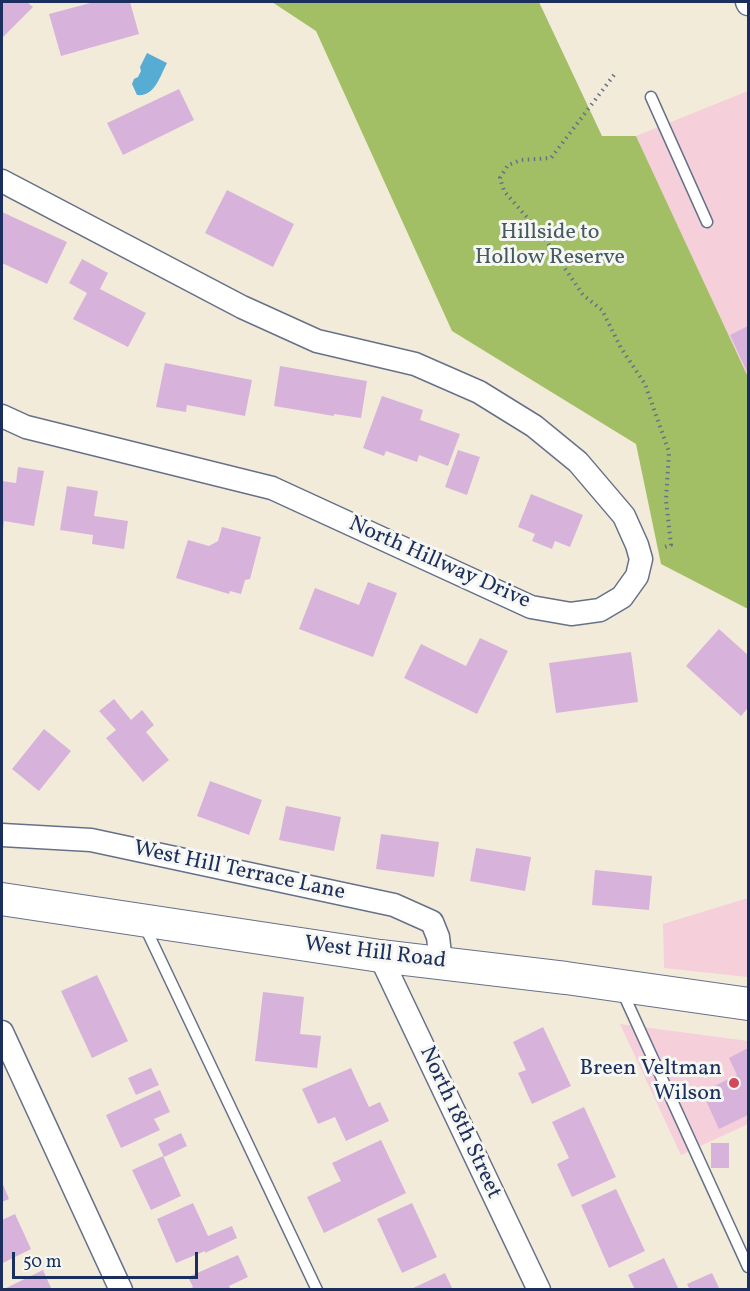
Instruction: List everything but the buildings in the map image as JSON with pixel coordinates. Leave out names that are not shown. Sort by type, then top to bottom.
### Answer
[{"type":"street","name":"North Hillway Drive","points":[[2,181],[242,308],[317,341],[414,364],[479,392],[534,426],[578,462],[624,516],[641,559],[637,576],[622,597],[600,610],[571,614],[531,607],[272,488],[26,428],[2,416]]},
{"type":"street","name":"West Hill Terrace Lane","points":[[2,835],[91,840],[393,905],[432,922],[438,937],[441,963]]},
{"type":"street","name":"West Hill Road","points":[[2,899],[380,956],[748,1004]]},
{"type":"street","name":"North 18th Street","points":[[380,956],[539,1290]]},
{"type":"street","points":[[3,1040],[121,1290]]},
{"type":"lane","points":[[651,97],[707,222]]},
{"type":"lane","points":[[142,920],[317,1290]]},
{"type":"lane","points":[[619,986],[748,1267]]},
{"type":"path","points":[[614,75],[551,158],[521,160],[508,165],[500,178],[504,191],[543,236],[583,295],[602,310],[621,348],[645,384],[669,452],[666,501],[670,545],[663,548],[637,545]]},
{"type":"shaded area","points":[[748,91],[748,377],[636,136]]},
{"type":"shaded area","points":[[748,898],[748,977],[664,968],[663,924]]},
{"type":"shaded area","points":[[620,1024],[748,1041],[748,1124],[681,1155]]},
{"type":"green space","name":"Hillside to Hollow Reserve","points":[[272,2],[539,2],[602,136],[636,136],[748,377],[748,609],[661,564],[636,444],[452,331],[316,31]]},
{"type":"water","points":[[147,53],[167,63],[153,89],[143,95],[137,95],[132,84],[141,71],[140,67]]},
{"type":"place","name":"Breen Veltman Wilson","points":[[734,1083]]}]
